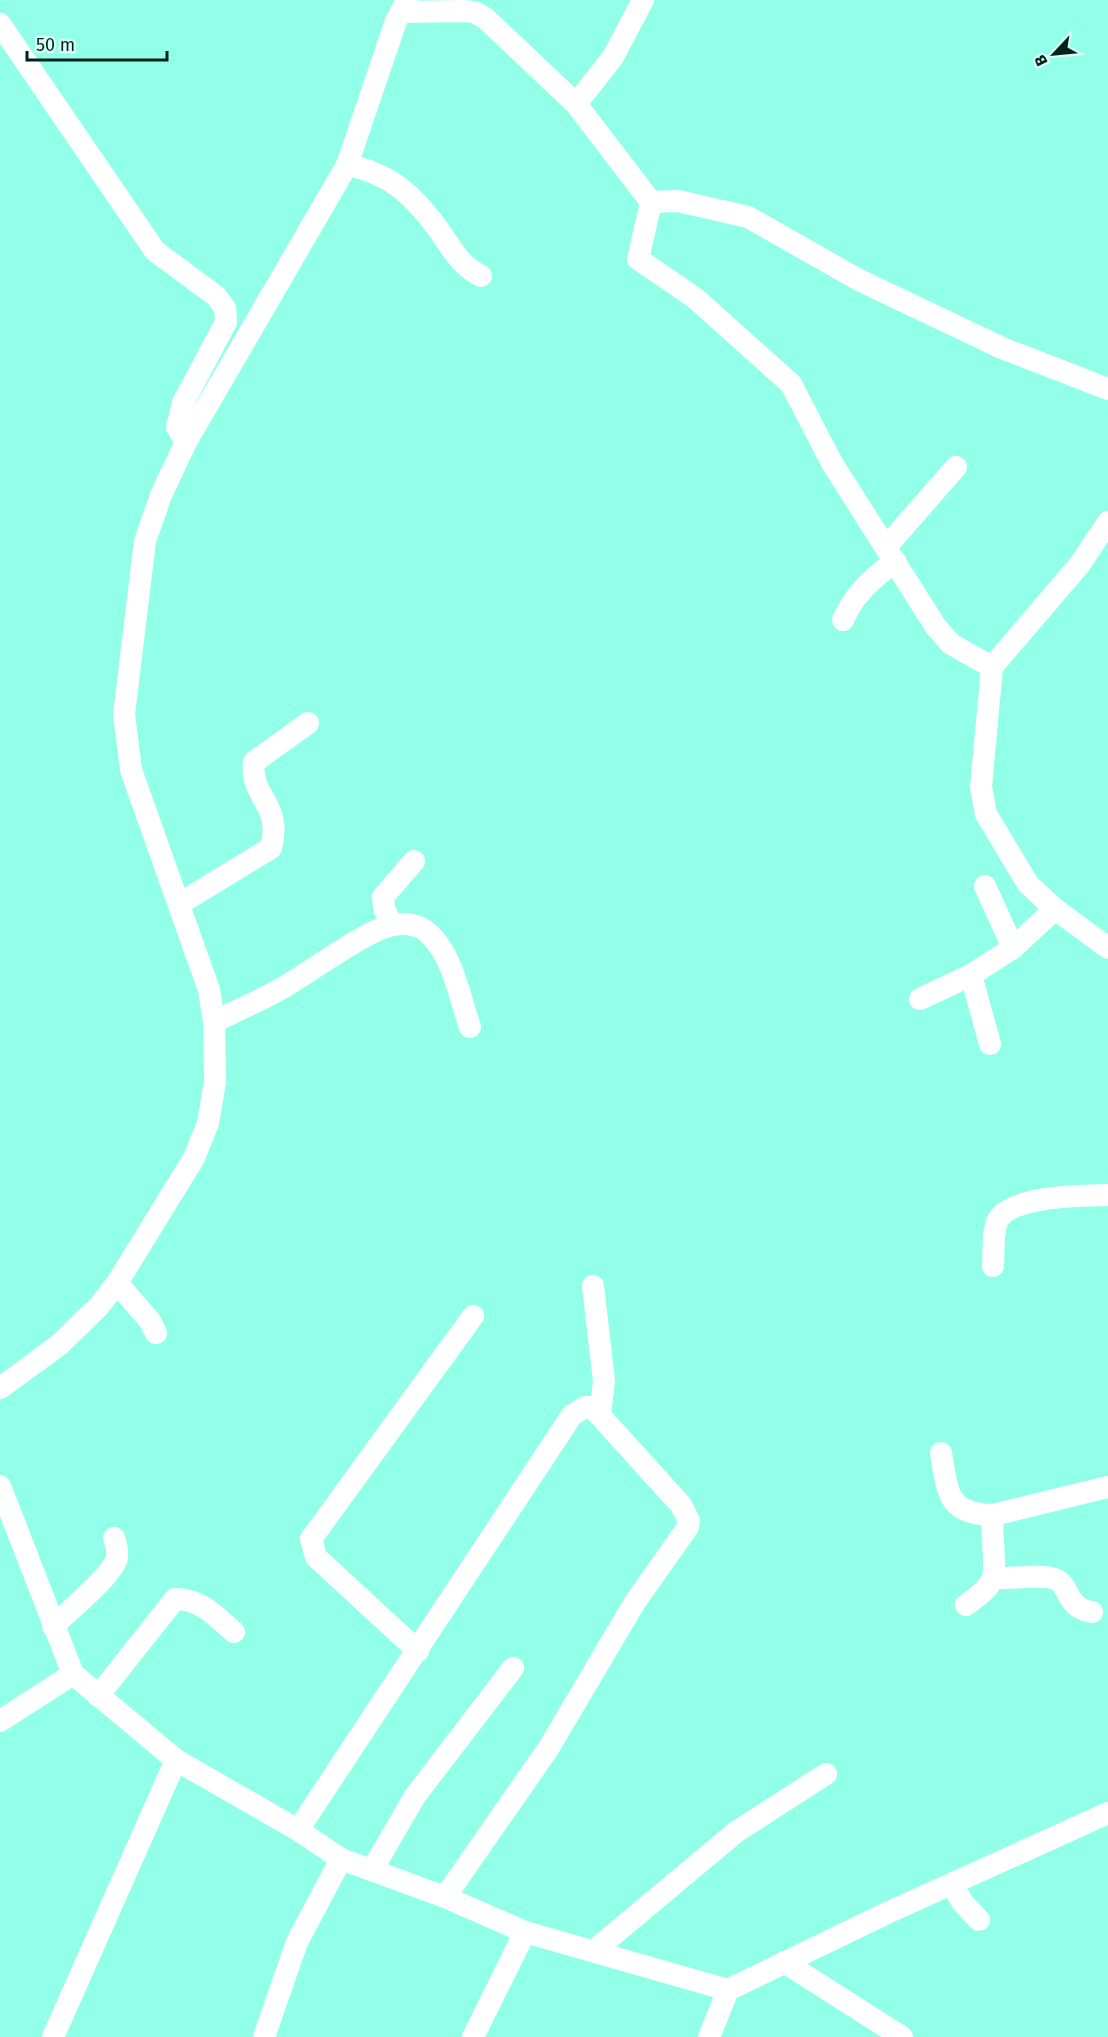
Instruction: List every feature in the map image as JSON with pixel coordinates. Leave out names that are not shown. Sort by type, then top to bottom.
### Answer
[{"type":"street","points":[[576,104],[613,57],[643,0]]},
{"type":"street","points":[[0,1388],[81,1325],[117,1283],[194,1158],[208,1123],[215,1082],[214,1022],[209,990],[131,770],[124,714],[145,541],[161,495],[186,442],[347,165],[404,6],[474,12],[485,18],[576,104],[651,202],[652,208],[638,259],[643,265],[695,298],[791,384],[832,463],[936,627],[951,644],[992,668]]},
{"type":"street","points":[[0,24],[155,251],[216,296],[225,308],[226,322],[183,403],[177,427],[186,442]]},
{"type":"street","points":[[347,165],[386,176],[402,188],[438,230],[458,258],[469,270],[481,276]]},
{"type":"street","points":[[651,202],[678,201],[748,218],[859,280],[1002,348],[1108,389]]},
{"type":"street","points":[[843,620],[851,602],[956,466]]},
{"type":"street","points":[[1108,522],[1080,564],[992,668],[981,787],[986,814],[1028,884],[1055,909],[1108,948]]},
{"type":"street","points":[[179,904],[271,848],[275,834],[273,814],[257,787],[253,770],[254,762],[308,723]]},
{"type":"street","points":[[392,925],[384,908],[382,897],[414,861]]},
{"type":"street","points":[[985,886],[1013,948]]},
{"type":"street","points":[[920,999],[971,975],[1013,948],[1055,909]]},
{"type":"street","points":[[214,1022],[282,988],[369,935],[392,925],[409,924],[422,929],[438,944],[446,959],[470,1027]]},
{"type":"street","points":[[971,975],[990,1044]]},
{"type":"street","points":[[993,1266],[998,1220],[1009,1209],[1032,1202],[1108,1195]]},
{"type":"street","points":[[117,1283],[150,1321],[156,1333]]},
{"type":"street","points":[[593,1286],[604,1381],[600,1413]]},
{"type":"street","points":[[418,1651],[316,1557],[311,1539],[473,1316]]},
{"type":"street","points":[[298,1830],[572,1415],[585,1407],[592,1407],[600,1413],[681,1505],[689,1521],[688,1527],[635,1602],[548,1749],[445,1897]]},
{"type":"street","points":[[941,1453],[953,1500],[960,1509],[975,1514],[993,1515],[1108,1487]]},
{"type":"street","points":[[0,1486],[73,1674],[176,1760],[298,1830],[341,1859],[445,1897],[525,1932],[595,1950],[728,1990]]},
{"type":"street","points":[[966,1605],[986,1588],[993,1578],[990,1533],[993,1515]]},
{"type":"street","points":[[53,1626],[83,1598],[115,1562],[117,1551],[114,1538]]},
{"type":"street","points":[[993,1578],[1053,1578],[1063,1585],[1072,1603],[1083,1611],[1092,1612]]},
{"type":"street","points":[[98,1696],[175,1599],[186,1599],[202,1605],[234,1632]]},
{"type":"street","points":[[372,1870],[415,1796],[513,1668]]},
{"type":"street","points":[[0,1721],[73,1674]]},
{"type":"street","points":[[53,2037],[176,1760]]},
{"type":"street","points":[[595,1950],[736,1832],[826,1774]]},
{"type":"street","points":[[709,2037],[728,1990],[1108,1813]]},
{"type":"street","points":[[264,2037],[297,1942],[341,1859]]},
{"type":"street","points":[[952,1885],[963,1903],[979,1920]]},
{"type":"street","points":[[473,2037],[525,1932]]},
{"type":"street","points":[[784,1962],[902,2037]]}]
